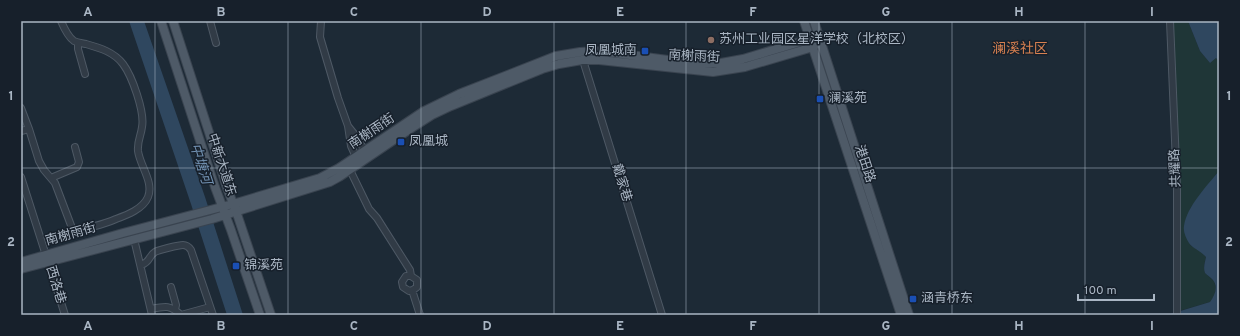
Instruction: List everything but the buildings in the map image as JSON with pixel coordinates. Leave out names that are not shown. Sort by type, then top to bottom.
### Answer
[{"type":"main road","name":"中新大道东","points":[[160,21],[260,315]]},
{"type":"main road","name":"中新大道东","points":[[173,21],[271,315]]},
{"type":"main road","name":"港田路","points":[[804,21],[901,315]]},
{"type":"main road","name":"港田路","points":[[814,21],[910,315]]},
{"type":"main road","name":"南榭雨街","points":[[21,270],[47,258],[123,233],[195,218],[212,219],[225,214],[235,207],[320,178],[356,157],[424,111],[459,94],[550,58],[580,52],[600,51],[698,64],[721,63],[820,41]]},
{"type":"main road","name":"南榭雨街","points":[[21,262],[47,258],[134,239],[195,218],[209,210],[222,206],[235,207],[318,186],[339,177],[432,115],[542,69],[559,64],[582,60],[599,60],[713,72],[745,67],[812,43]]},
{"type":"street","points":[[21,108],[39,162],[59,190],[70,225],[74,229],[80,229],[108,222],[125,215],[144,204],[149,192],[149,184],[140,161],[137,145],[142,128],[142,114],[127,70],[118,58],[112,54],[101,48],[78,43],[73,40],[65,31],[61,21]]},
{"type":"street","points":[[210,21],[216,43]]},
{"type":"street","points":[[321,21],[320,37],[348,126],[351,146],[356,157]]},
{"type":"street","name":"共耀路","points":[[1170,21],[1177,188],[1177,315]]},
{"type":"street","points":[[78,43],[78,49],[85,74]]},
{"type":"street","name":"戴家巷","points":[[580,52],[662,315]]},
{"type":"street","points":[[21,132],[26,126]]},
{"type":"street","points":[[348,126],[365,151]]},
{"type":"street","points":[[51,178],[77,167],[79,162],[75,147]]},
{"type":"street","points":[[350,170],[369,209],[381,224],[410,270],[411,276],[415,278],[417,282],[417,287],[412,290],[406,290],[402,284],[405,278],[411,276]]},
{"type":"street","name":"西洛巷","points":[[21,177],[65,315]]},
{"type":"street","points":[[134,239],[152,312],[168,307],[176,310],[181,315],[210,307]]},
{"type":"street","points":[[141,265],[146,263],[154,252],[179,245],[188,246],[191,250],[213,315]]},
{"type":"street","points":[[171,287],[176,310]]},
{"type":"street","points":[[412,290],[420,315]]},
{"type":"green space","points":[[1171,21],[1188,21],[1200,51],[1210,63],[1216,58],[1219,61],[1219,171],[1190,209],[1190,245],[1202,252],[1206,257],[1204,266],[1205,273],[1214,281],[1216,288],[1214,297],[1210,302],[1179,311]]},
{"type":"water","points":[[129,21],[144,21],[205,197],[243,315],[227,315]]},
{"type":"water","points":[[1188,21],[1219,21],[1219,61],[1216,58],[1210,63],[1200,51]]},
{"type":"water","points":[[1219,171],[1219,315],[1167,315],[1210,302],[1215,293],[1216,288],[1214,282],[1204,271],[1206,257],[1192,247],[1185,235],[1184,228],[1189,211],[1193,204]]},
{"type":"place","name":"苏州工业园区星洋学校（北校区）","points":[[711,40]]},
{"type":"place","name":"凤凰城南","points":[[645,51]]},
{"type":"place","name":"澜溪苑","points":[[820,99]]},
{"type":"place","name":"凤凰城","points":[[401,142]]},
{"type":"place","name":"锦溪苑","points":[[236,266]]},
{"type":"place","name":"涵青桥东","points":[[913,299]]},
{"type":"district","name":"澜溪社区","points":[[1020,49]]},
{"type":"water label","name":"中塘河","points":[[200,164]]}]
